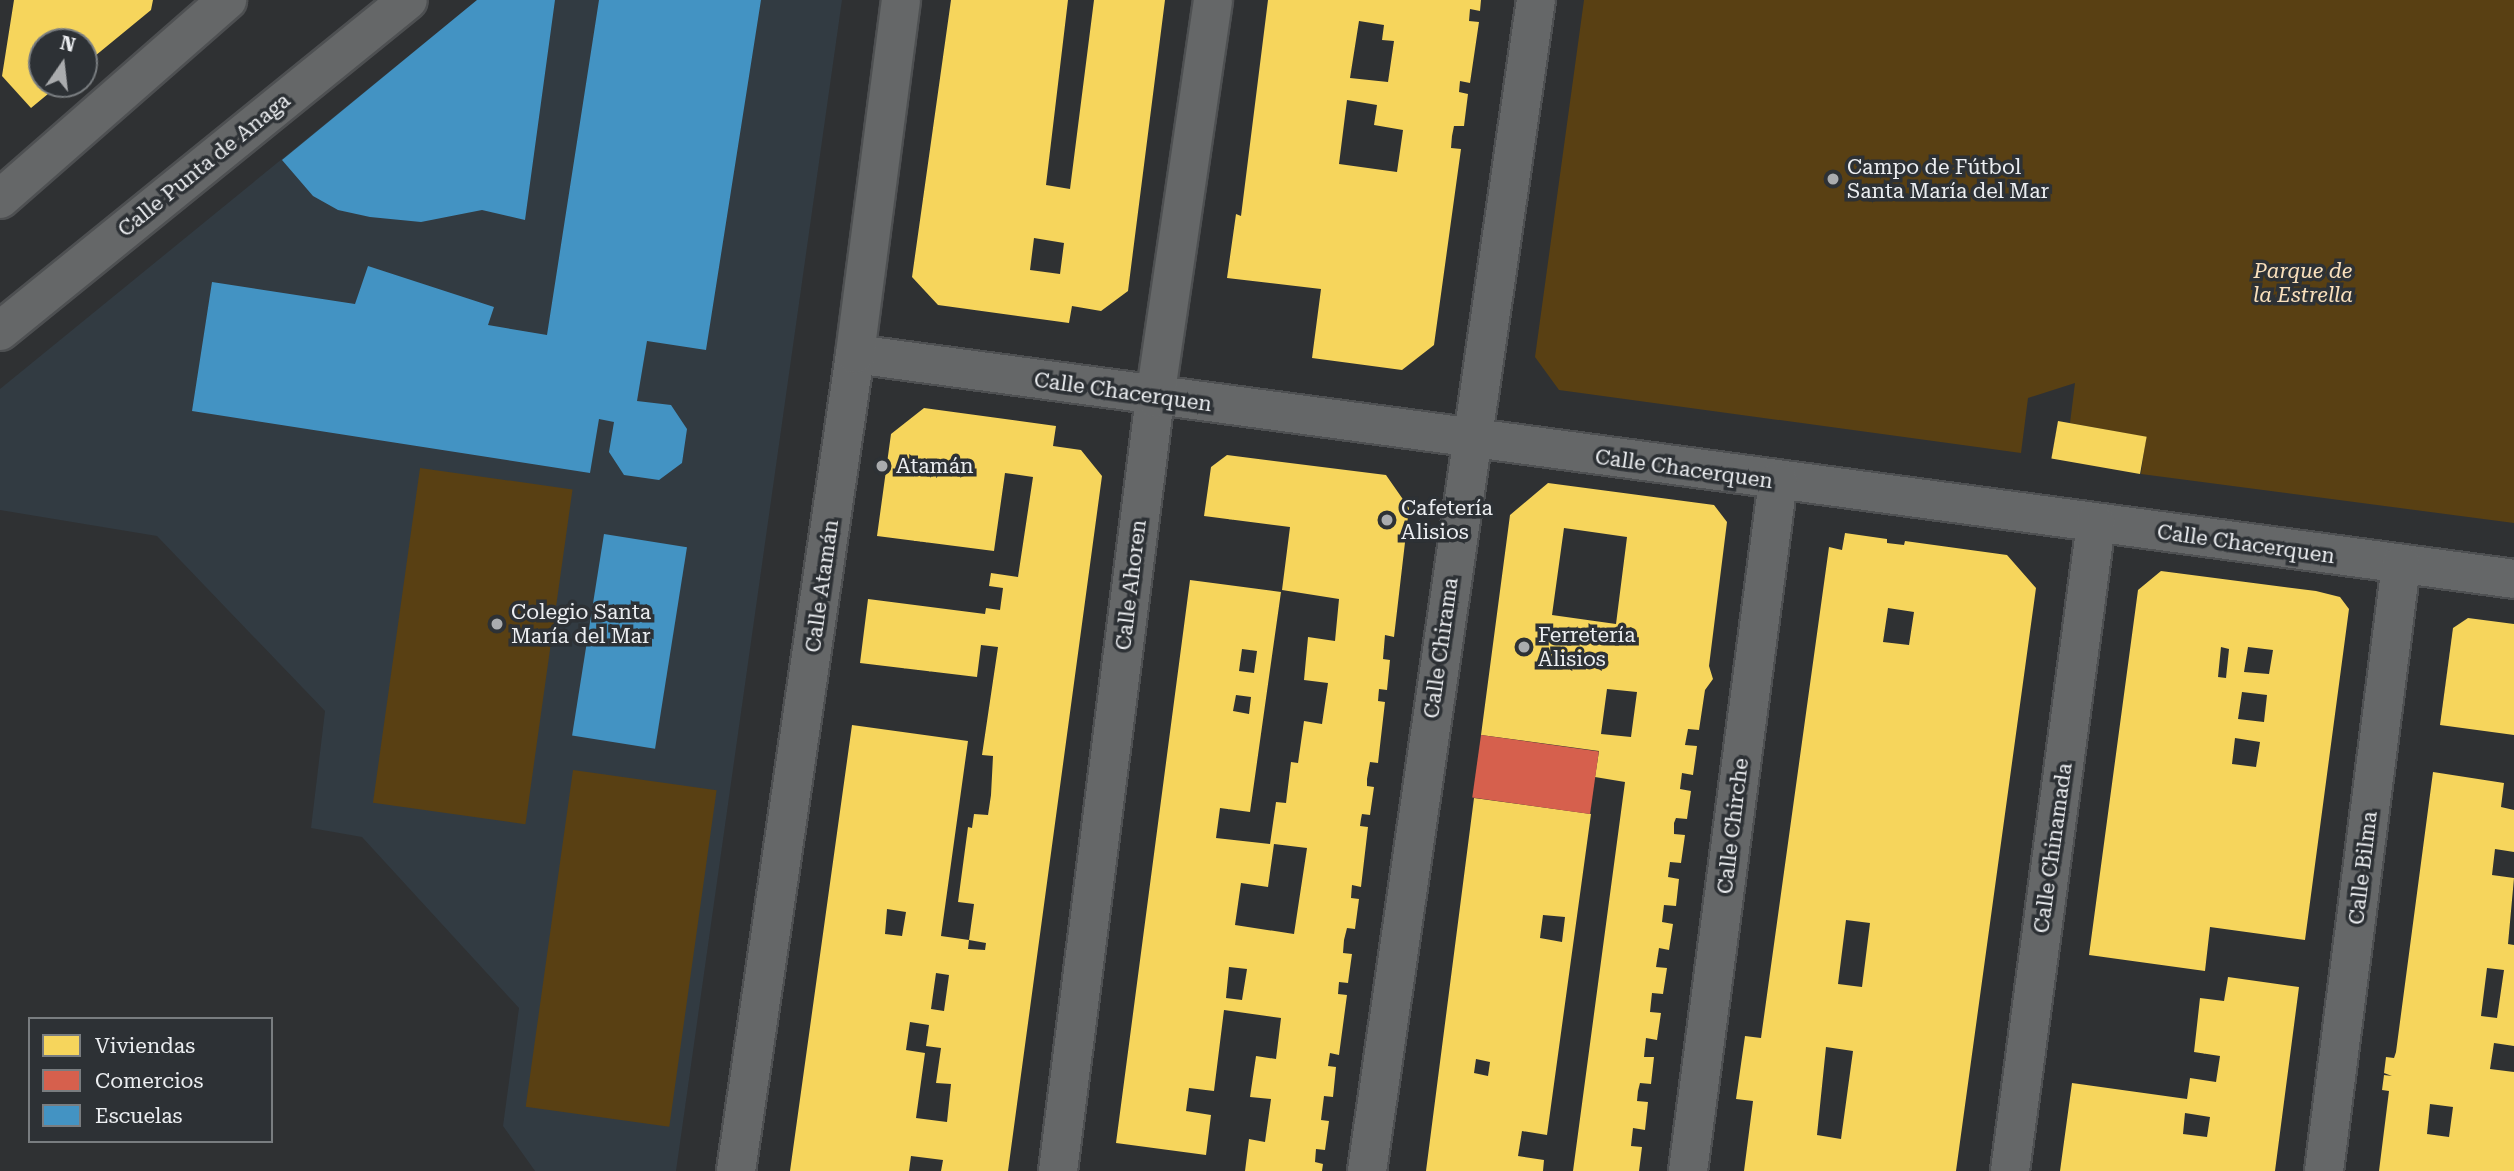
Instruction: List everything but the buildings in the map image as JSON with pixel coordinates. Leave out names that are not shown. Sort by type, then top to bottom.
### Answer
[{"type":"street","points":[[0,199],[228,0]]},
{"type":"street","name":"Calle Punta de Anaga","points":[[0,331],[408,0]]},
{"type":"street","name":"Calle Atamán","points":[[736,1171],[855,354],[901,0]]},
{"type":"street","name":"Calle Ahoren","points":[[1058,1171],[1155,398],[1213,0]]},
{"type":"street","name":"Calle Chirama","points":[[1367,1171],[1470,440],[1536,0]]},
{"type":"street","name":"Calle Chacerquen","points":[[855,354],[1155,398],[2514,579]]},
{"type":"street","name":"Calle Chirche","points":[[1688,1171],[1777,481]]},
{"type":"street","name":"Calle Chinamada","points":[[2010,1171],[2096,524]]},
{"type":"street","name":"Calle Bilma","points":[[2324,1171],[2401,565]]},
{"type":"shaded area","name":"Colegio Santa María del Mar","points":[[477,0],[842,0],[676,1171],[535,1171],[503,1126],[519,1008],[362,837],[311,828],[325,711],[157,536],[0,510],[0,389]]},
{"type":"green space","name":"Parque de la Estrella","points":[[1584,0],[2514,0],[2514,523],[2141,474],[2146,437],[2070,423],[2075,383],[2028,398],[2021,453],[1559,390],[1535,357]]},
{"type":"green space","points":[[420,468],[573,489],[525,824],[373,803]]},
{"type":"green space","points":[[573,770],[717,790],[669,1127],[526,1107]]},
{"type":"place","name":"Campo de Fútbol Santa María del Mar","points":[[1833,179]]},
{"type":"place","name":"Atamán","points":[[882,466]]},
{"type":"place","name":"Cafetería Alisios","points":[[1387,520]]},
{"type":"place","name":"Colegio Santa María del Mar","points":[[497,624]]},
{"type":"place","name":"Ferretería Alisios","points":[[1524,647]]}]
